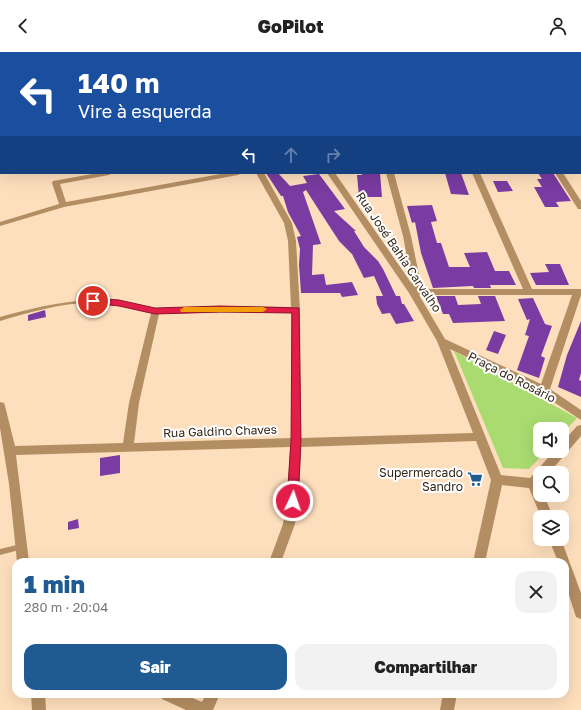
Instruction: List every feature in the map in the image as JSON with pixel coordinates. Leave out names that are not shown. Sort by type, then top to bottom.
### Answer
[{"type":"street","points":[[63,205],[56,183],[104,174]]},
{"type":"street","points":[[0,224],[63,205],[233,174]]},
{"type":"street","points":[[261,174],[288,223],[292,241],[296,310],[296,441],[293,501],[289,524],[276,558]]},
{"type":"street","name":"Rua José Bahia Carvalho","points":[[332,174],[416,292],[442,341],[478,437],[497,480]]},
{"type":"street","points":[[390,174],[407,236],[416,292],[579,292],[544,390]]},
{"type":"street","points":[[476,174],[529,292]]},
{"type":"street","points":[[560,174],[581,207]]},
{"type":"street","points":[[128,447],[134,403],[155,311],[244,309],[296,310]]},
{"type":"street","name":"Praça do Rosário","points":[[442,341],[544,390],[581,416]]},
{"type":"street","points":[[0,406],[3,429],[10,451],[23,558]]},
{"type":"street","points":[[569,443],[581,429]]},
{"type":"street","name":"Rua Galdino Chaves","points":[[10,451],[296,441],[478,437]]},
{"type":"street","points":[[548,466],[556,458]]},
{"type":"street","points":[[480,558],[497,480],[533,479]]},
{"type":"street","points":[[558,546],[563,558]]},
{"type":"street","points":[[569,570],[576,583],[581,612]]},
{"type":"street","points":[[38,698],[39,710]]},
{"type":"street","points":[[176,698],[202,710]]},
{"type":"street","points":[[206,710],[211,698]]},
{"type":"street","points":[[447,710],[449,698]]},
{"type":"lane","points":[[0,319],[40,307],[64,302],[93,301],[119,303],[155,311]]},
{"type":"lane","points":[[0,552],[22,547]]},
{"type":"green space","points":[[454,351],[577,418],[569,427],[569,422],[533,422],[533,458],[539,458],[529,469],[503,468]]},
{"type":"building","points":[[267,174],[279,174],[290,186],[307,183],[303,176],[319,174],[345,209],[334,211],[356,231],[354,231],[364,247],[378,261],[396,296],[400,296],[402,304],[404,304],[414,321],[396,324],[390,313],[382,314],[377,304],[376,296],[383,296],[374,276],[364,278],[352,254],[339,241],[306,190],[303,192],[321,244],[313,245],[312,275],[324,274],[326,285],[352,282],[358,295],[342,297],[340,293],[301,293],[299,265],[300,249],[297,237],[301,236],[288,212],[283,196],[281,196]]},
{"type":"building","points":[[380,174],[382,197],[359,197],[357,175]]},
{"type":"building","points":[[445,174],[461,174],[469,195],[451,194]]},
{"type":"building","points":[[539,174],[554,174],[571,201],[556,202],[559,207],[545,207],[534,187],[542,187],[537,179],[542,179]]},
{"type":"building","points":[[493,181],[507,181],[513,191],[498,192]]},
{"type":"building","points":[[432,205],[437,221],[431,222],[437,243],[441,243],[449,267],[470,267],[464,253],[487,252],[495,271],[509,271],[516,285],[490,285],[491,288],[474,288],[473,286],[433,288],[421,253],[415,222],[412,223],[407,206]]},
{"type":"building","points":[[545,264],[560,264],[569,285],[536,285],[530,273],[549,272]]},
{"type":"building","points":[[436,296],[455,296],[458,305],[481,304],[478,296],[495,296],[505,321],[453,323],[449,314],[443,314]]},
{"type":"building","points":[[533,298],[545,324],[552,326],[541,356],[545,358],[539,378],[517,370],[529,336],[525,335],[530,319],[527,320],[518,299]]},
{"type":"building","points":[[45,310],[46,317],[28,321],[28,315]]},
{"type":"building","points":[[581,321],[581,373],[579,380],[581,381],[581,397],[558,387],[567,355]]},
{"type":"building","points":[[494,331],[506,335],[498,354],[486,350]]},
{"type":"building","points":[[120,455],[120,473],[100,476],[100,458]]},
{"type":"building","points":[[78,519],[79,528],[68,530],[68,522]]},
{"type":"slow traffic","points":[[184,310],[263,309]]},
{"type":"place","name":"Supermercado Sandro","points":[[475,479]]},
{"type":"route","points":[[93,301],[119,303],[155,311],[208,309],[296,310],[296,441],[293,501]]}]
